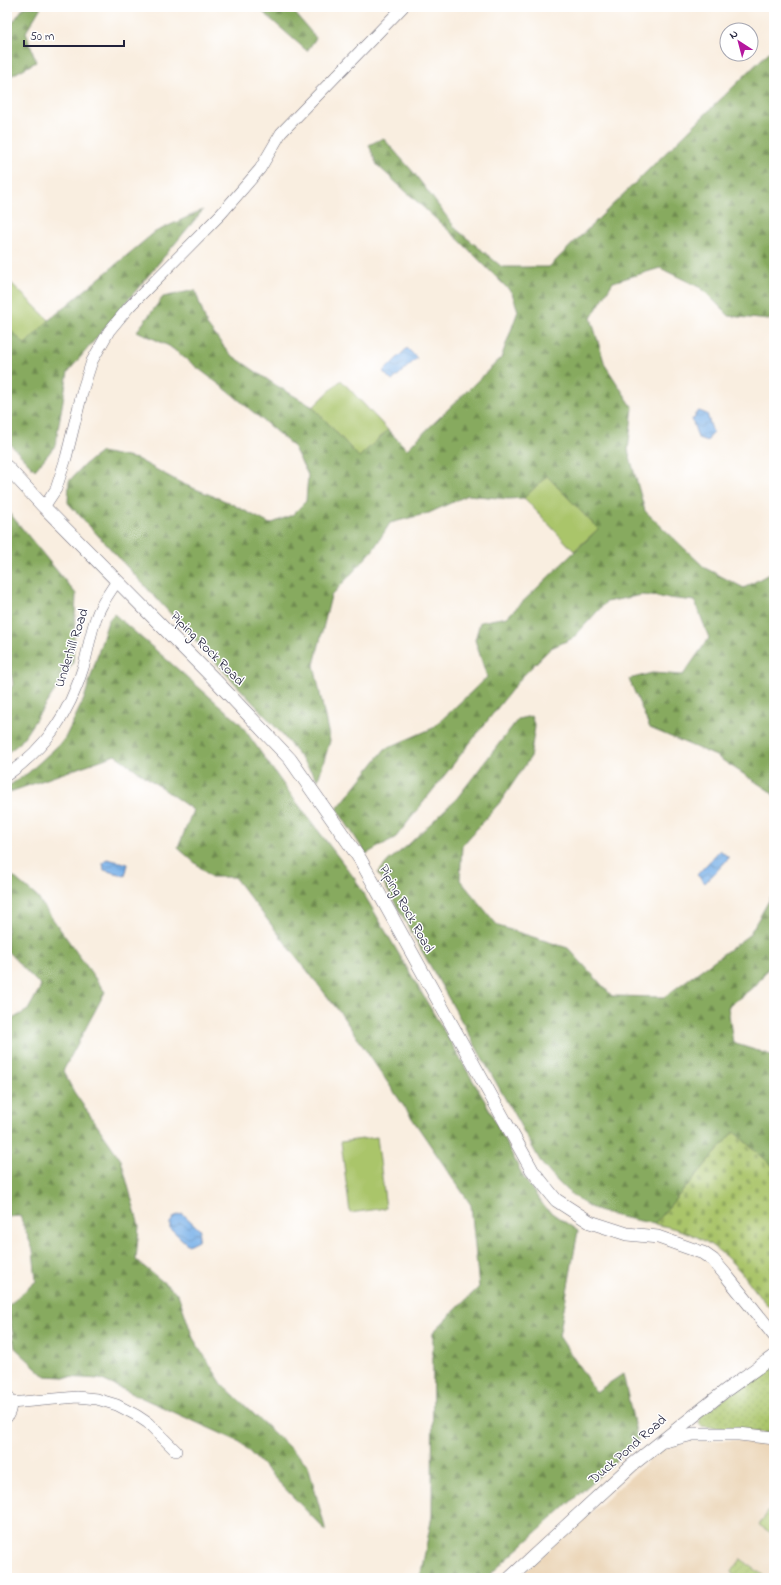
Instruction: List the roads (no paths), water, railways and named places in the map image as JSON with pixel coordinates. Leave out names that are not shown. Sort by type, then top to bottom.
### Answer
[{"type":"street","points":[[44,507],[56,489],[66,458],[83,389],[92,361],[109,332],[129,308],[221,214],[260,169],[281,133],[403,7]]},
{"type":"street","name":"Piping Rock Road","points":[[7,466],[44,507],[218,682],[290,759],[360,859],[532,1170],[556,1200],[590,1222],[626,1234],[658,1237],[703,1253],[713,1260],[774,1335]]},
{"type":"street","name":"Underhill Road","points":[[7,775],[41,746],[54,731],[72,698],[82,669],[96,617],[117,581]]},
{"type":"street","name":"Duck Pond Road","points":[[510,1578],[632,1465],[725,1391],[774,1356]]},
{"type":"street","points":[[7,1417],[11,1408],[9,1398],[77,1397],[97,1399],[117,1405],[136,1415],[148,1423],[176,1451]]},
{"type":"street","points":[[660,1442],[693,1434],[739,1434],[774,1438]]},
{"type":"water","points":[[407,348],[417,358],[392,381],[383,372]]},
{"type":"water","points":[[699,411],[707,414],[713,433],[709,436],[707,441],[698,438],[692,419],[695,418],[695,414]]},
{"type":"water","points":[[720,850],[729,858],[705,883],[697,875]]},
{"type":"water","points":[[107,859],[128,864],[125,876],[104,870],[103,863]]},
{"type":"water","points":[[183,1214],[200,1230],[198,1240],[188,1245],[170,1228],[170,1223],[175,1216]]}]
